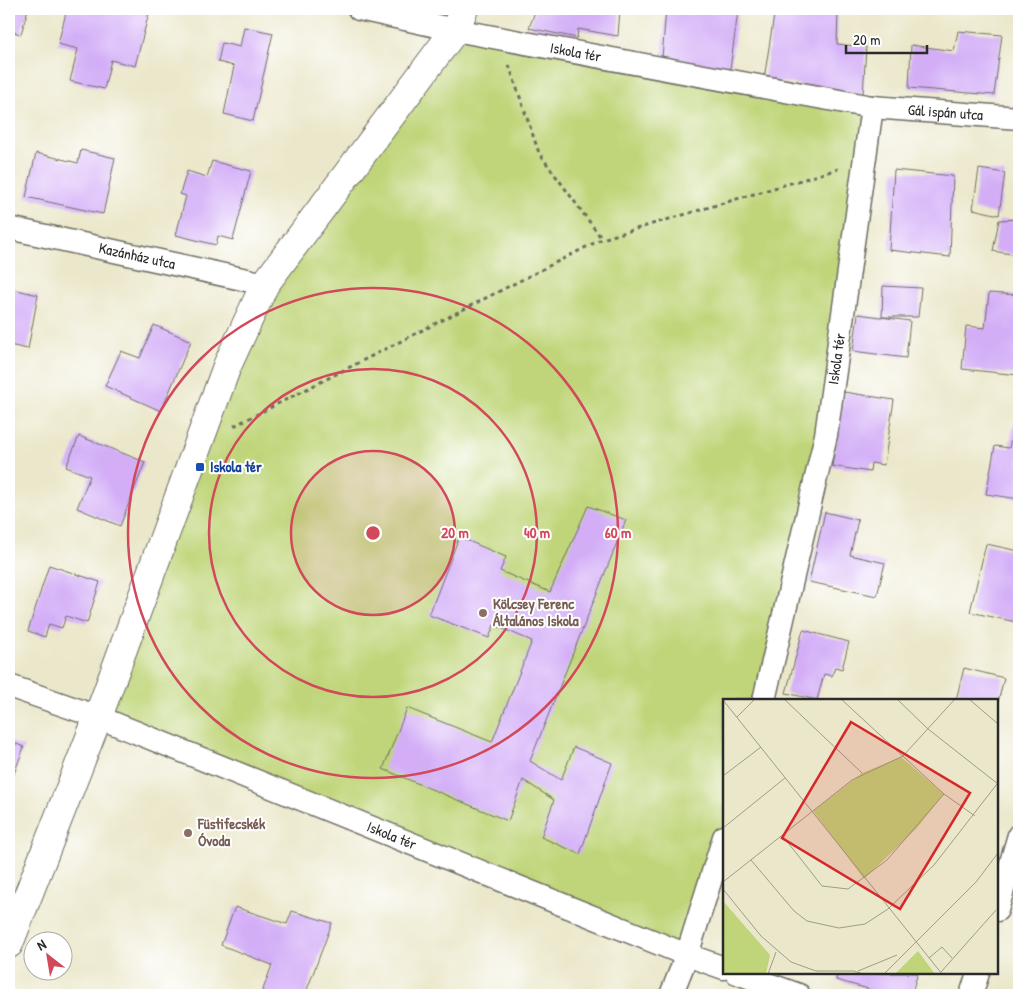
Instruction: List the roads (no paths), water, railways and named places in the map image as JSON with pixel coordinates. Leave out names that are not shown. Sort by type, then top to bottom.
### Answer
[{"type":"street","points":[[359,9],[460,20]]},
{"type":"street","points":[[9,944],[98,717],[227,366],[265,284],[460,20]]},
{"type":"street","name":"Iskola tér","points":[[460,20],[500,38],[872,107],[826,435],[764,699]]},
{"type":"street","name":"Gál ispán utca","points":[[872,107],[1019,118]]},
{"type":"street","name":"Kazánház utca","points":[[9,228],[265,284]]},
{"type":"street","name":"Iskola tér","points":[[9,686],[98,717],[723,968]]},
{"type":"street","points":[[998,907],[1019,835]]},
{"type":"street","points":[[671,995],[687,954],[723,840]]},
{"type":"street","points":[[740,974],[799,995]]},
{"type":"street","points":[[971,995],[978,974]]},
{"type":"place","name":"Iskola tér","points":[[200,467]]},
{"type":"place","name":"Kölcsey Ferenc Általános Iskola","points":[[483,613]]},
{"type":"place","name":"Füstifecskék Óvoda","points":[[188,833]]}]
